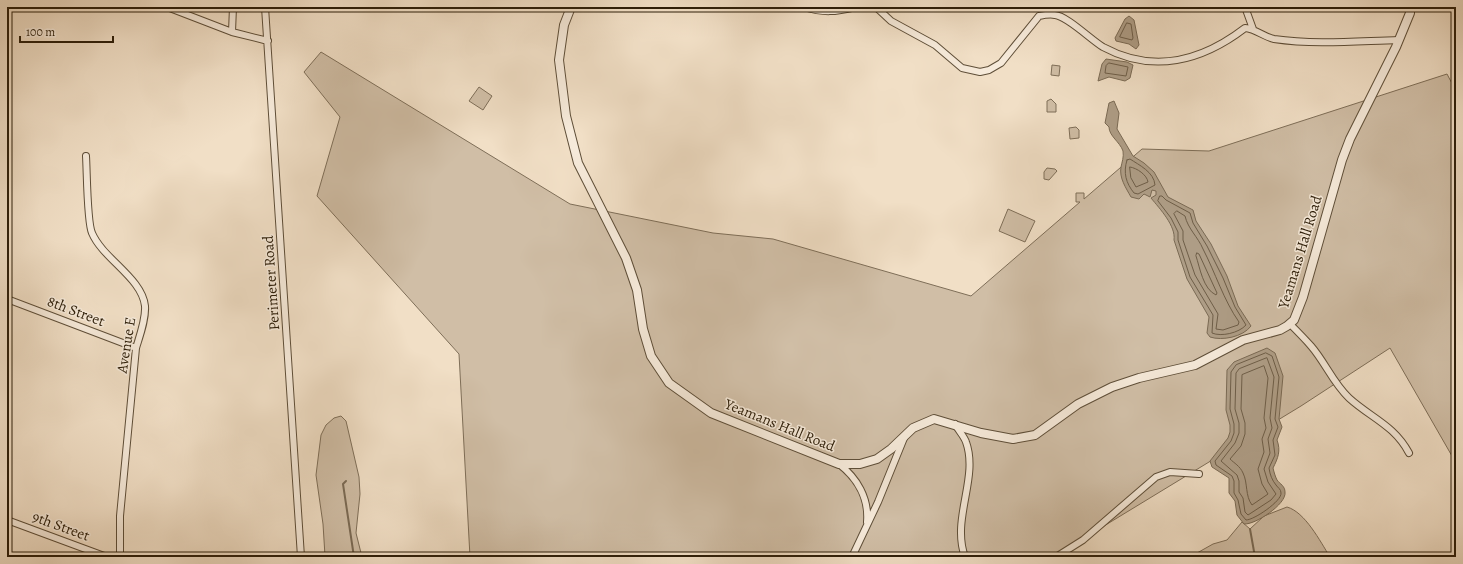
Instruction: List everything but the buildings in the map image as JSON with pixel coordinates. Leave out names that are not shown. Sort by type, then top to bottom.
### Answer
[{"type":"street","points":[[167,7],[232,32],[268,41]]},
{"type":"street","points":[[232,32],[233,7]]},
{"type":"street","name":"Perimeter Road","points":[[265,7],[301,557]]},
{"type":"street","name":"Yeamans Hall Road","points":[[571,7],[564,25],[559,60],[566,116],[578,163],[604,212],[628,264],[637,290],[643,329],[651,356],[669,383],[711,413],[839,464],[860,464],[876,459],[892,449],[913,428],[934,419],[955,424],[981,433],[1014,439],[1035,435],[1078,404],[1112,387],[1139,378],[1195,365],[1242,340],[1280,330],[1290,324],[1294,320],[1303,297],[1331,195],[1350,140],[1399,40],[1410,13],[1410,7]]},
{"type":"street","points":[[803,7],[817,11],[835,12],[856,7]]},
{"type":"street","points":[[876,7],[891,21],[935,45],[962,68],[980,72],[989,70],[1001,63],[1039,16],[1055,14],[1064,18],[1103,46],[1128,58],[1154,63],[1203,54],[1228,42],[1246,28],[1253,29],[1271,38],[1296,41],[1399,40]]},
{"type":"street","points":[[1245,7],[1253,29]]},
{"type":"street","name":"Avenue E","points":[[86,156],[91,231],[98,244],[141,292],[145,306],[143,323],[136,348],[120,516],[120,557]]},
{"type":"street","name":"8th Street","points":[[7,299],[136,348]]},
{"type":"street","points":[[1290,324],[1311,346],[1333,379],[1349,397],[1402,439],[1409,453]]},
{"type":"street","points":[[955,424],[966,440],[969,450],[969,468],[960,532],[965,557]]},
{"type":"street","points":[[852,557],[867,527],[904,437]]},
{"type":"street","points":[[839,464],[854,477],[863,494],[867,527]]},
{"type":"street","points":[[1056,557],[1084,540],[1156,477],[1170,472],[1199,474]]},
{"type":"street","name":"9th Street","points":[[7,520],[107,557]]},
{"type":"shaded area","points":[[321,52],[570,204],[713,233],[773,239],[971,296],[1080,202],[1076,202],[1076,193],[1084,193],[1084,199],[1142,149],[1209,151],[1447,74],[1456,91],[1456,463],[1390,348],[1301,406],[1053,557],[470,557],[459,354],[317,196],[340,117],[304,72]]},
{"type":"shaded area","points":[[1052,65],[1060,66],[1059,76],[1051,75]]},
{"type":"shaded area","points":[[479,87],[492,96],[483,110],[469,101]]},
{"type":"shaded area","points":[[1051,99],[1056,104],[1056,112],[1047,112],[1047,101]]},
{"type":"shaded area","points":[[1076,127],[1079,130],[1079,138],[1070,139],[1069,128]]},
{"type":"shaded area","points":[[1047,168],[1055,169],[1057,171],[1049,180],[1044,179],[1044,172]]},
{"type":"shaded area","points":[[1008,209],[1035,221],[1025,242],[999,231]]},
{"type":"shaded area","points":[[341,416],[346,421],[359,477],[360,494],[356,533],[362,557],[325,556],[323,524],[316,475],[321,435],[326,425],[334,418]]},
{"type":"shaded area","points":[[1287,507],[1294,510],[1306,521],[1317,535],[1330,557],[1194,557],[1197,553],[1213,544],[1227,540],[1242,522],[1250,529],[1264,516]]},
{"type":"water","points":[[1129,16],[1134,20],[1139,45],[1136,49],[1129,44],[1116,41],[1115,38],[1125,19]]},
{"type":"water","points":[[1106,59],[1127,62],[1133,65],[1130,78],[1125,81],[1109,77],[1098,81],[1102,64]]},
{"type":"water","points":[[1114,101],[1119,113],[1117,129],[1133,156],[1154,172],[1168,197],[1193,210],[1196,221],[1211,244],[1227,276],[1238,306],[1251,326],[1243,333],[1220,339],[1210,337],[1207,333],[1209,317],[1187,279],[1174,240],[1173,229],[1163,212],[1151,198],[1156,195],[1156,191],[1152,190],[1150,197],[1144,194],[1139,199],[1131,197],[1123,183],[1121,167],[1123,151],[1109,130],[1109,127],[1105,123],[1109,103]]},
{"type":"water","points":[[1267,348],[1275,353],[1283,376],[1279,419],[1282,427],[1277,440],[1279,448],[1273,468],[1277,480],[1285,492],[1284,497],[1276,508],[1255,521],[1244,524],[1237,515],[1235,501],[1229,493],[1229,478],[1212,467],[1210,461],[1228,438],[1230,432],[1230,425],[1226,410],[1227,370],[1234,362]]},
{"type":"waterway","points":[[346,481],[343,484],[354,557]]},
{"type":"waterway","points":[[1250,529],[1255,557]]}]
